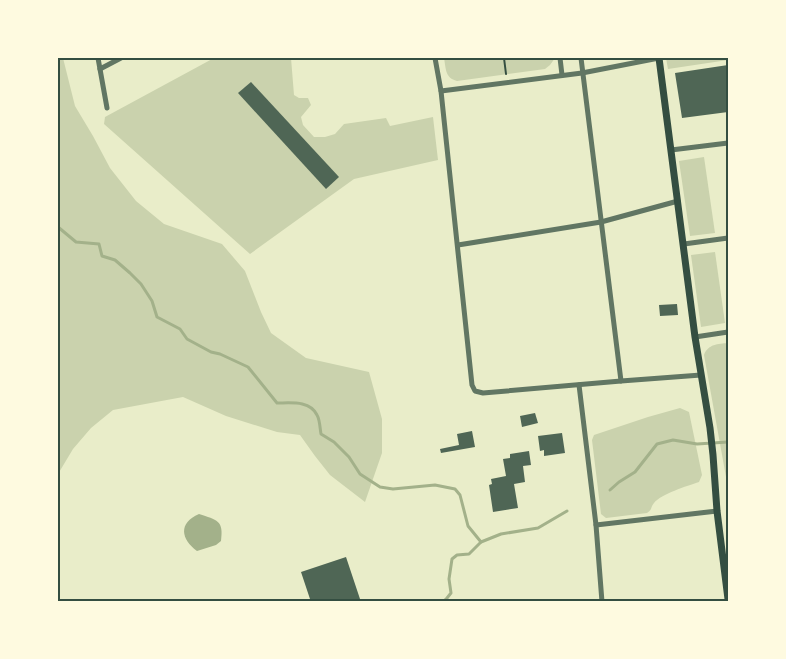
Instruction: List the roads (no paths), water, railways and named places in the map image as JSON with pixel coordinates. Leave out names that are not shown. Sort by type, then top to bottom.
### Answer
[{"type":"main road","points":[[659,58],[695,336],[710,428],[717,511],[728,599]]},
{"type":"street","points":[[98,58],[107,108]]},
{"type":"street","points":[[100,69],[121,58]]},
{"type":"street","points":[[435,58],[441,91],[472,385],[475,391],[482,393],[701,375]]},
{"type":"street","points":[[560,58],[562,75]]},
{"type":"street","points":[[581,58],[621,381]]},
{"type":"street","points":[[441,91],[582,72],[659,58]]},
{"type":"street","points":[[671,150],[728,143]]},
{"type":"street","points":[[458,245],[601,222],[678,201]]},
{"type":"street","points":[[684,244],[728,238]]},
{"type":"street","points":[[695,336],[728,332]]},
{"type":"street","points":[[579,385],[596,525],[602,602]]},
{"type":"street","points":[[596,525],[717,511]]},
{"type":"waterway","points":[[58,227],[76,242],[99,244],[102,256],[115,260],[141,284],[152,301],[157,317],[180,329],[187,339],[211,352],[220,354],[248,367],[277,403],[299,403],[314,410],[319,419],[321,434],[334,442],[349,457],[360,474],[380,487],[393,489],[435,485],[455,489],[460,495],[468,526],[481,542]]},
{"type":"waterway","points":[[610,490],[635,472],[657,444],[673,440],[697,444],[728,442]]},
{"type":"waterway","points":[[443,602],[451,593],[449,579],[452,559],[457,555],[469,554],[481,542],[501,534],[538,528],[567,511]]}]
